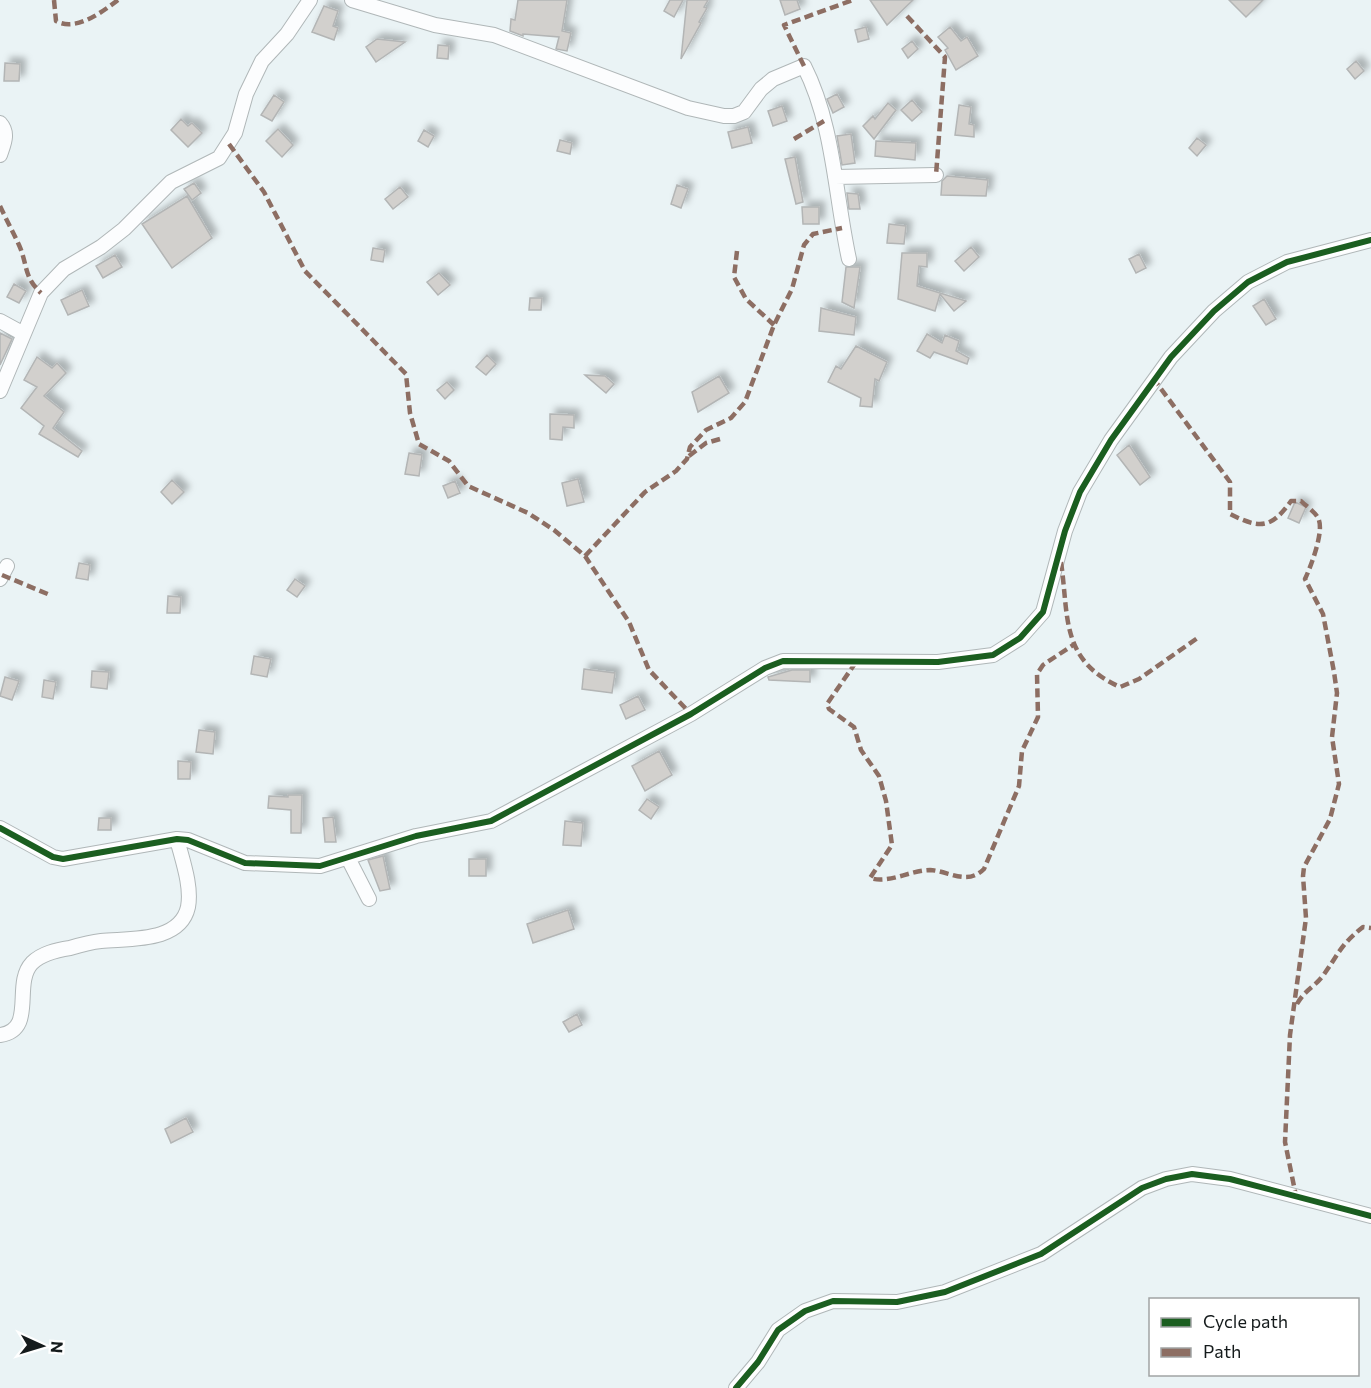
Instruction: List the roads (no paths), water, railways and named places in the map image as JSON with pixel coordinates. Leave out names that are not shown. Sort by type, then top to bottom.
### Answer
[{"type":"street","points":[[0,391],[22,333],[41,293],[53,278],[101,247],[171,182],[219,158],[235,133],[246,94],[262,61],[287,34],[310,0]]},
{"type":"street","points":[[352,0],[435,25],[494,35],[688,108],[724,116],[734,116],[744,112],[761,89],[773,79],[804,66],[814,86],[824,121],[849,260]]},
{"type":"street","points":[[0,123],[5,129],[5,138],[0,155]]},
{"type":"street","points":[[835,177],[936,175]]},
{"type":"street","points":[[0,828],[54,857],[63,858],[177,839],[188,840],[245,863],[320,866],[416,836],[491,821],[691,714],[765,668],[783,661],[938,662],[993,655],[1020,638],[1042,612],[1065,531],[1080,492],[1111,440],[1171,357],[1214,311],[1248,282],[1287,262],[1371,240]]},
{"type":"street","points":[[0,321],[22,333]]},
{"type":"street","points":[[0,579],[7,566]]},
{"type":"street","points":[[0,1035],[8,1034],[18,1027],[23,1011],[24,978],[32,963],[50,952],[98,941],[166,933],[180,923],[188,907],[187,884],[177,839]]},
{"type":"street","points":[[348,858],[369,900]]},
{"type":"street","points":[[736,1388],[758,1362],[778,1330],[805,1311],[833,1302],[897,1302],[945,1292],[1041,1254],[1142,1188],[1166,1179],[1192,1174],[1230,1179],[1371,1216]]}]
